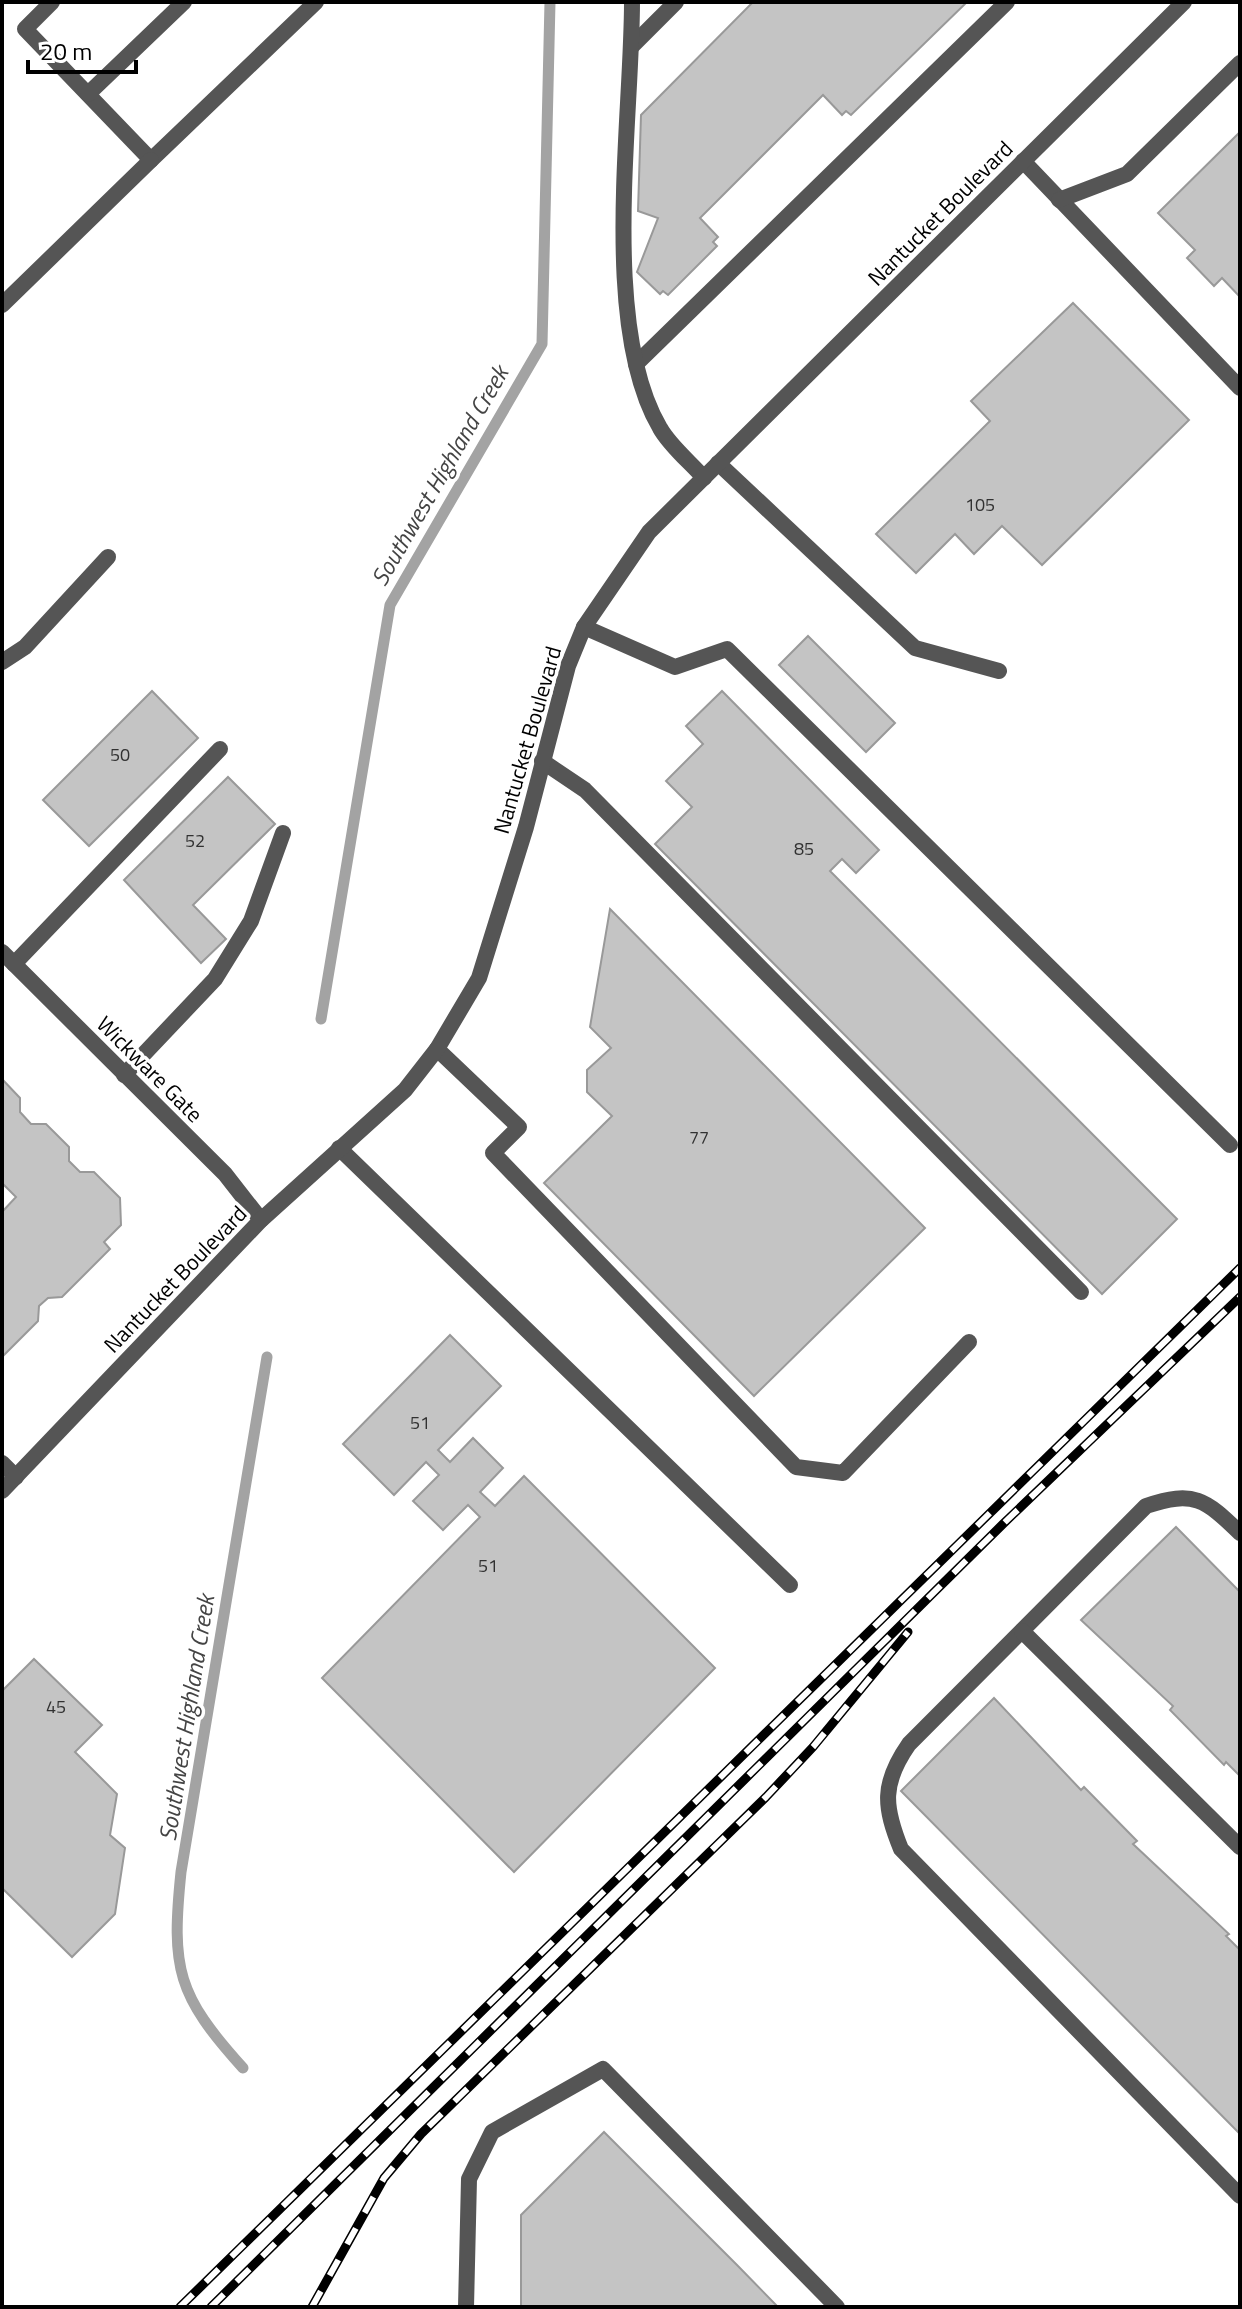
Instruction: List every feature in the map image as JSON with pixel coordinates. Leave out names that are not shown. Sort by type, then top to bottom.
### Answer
[{"type":"street","points":[[52,2],[25,29],[151,160]]},
{"type":"street","points":[[88,94],[184,2]]},
{"type":"street","points":[[2,305],[316,2]]},
{"type":"street","points":[[632,2],[625,191],[626,306],[636,364],[660,428],[704,478]]},
{"type":"street","points":[[632,46],[676,2]]},
{"type":"street","points":[[636,364],[1007,2]]},
{"type":"street","name":"Nantucket Boulevard","points":[[2,1491],[261,1220],[405,1090],[437,1049],[479,978],[526,827],[568,666],[584,627],[649,532],[1184,2]]},
{"type":"street","points":[[1059,200],[1127,174],[1240,63]]},
{"type":"street","points":[[1023,161],[1240,388]]},
{"type":"street","points":[[718,463],[915,648],[999,671]]},
{"type":"street","points":[[2,662],[25,647],[108,557]]},
{"type":"street","points":[[584,627],[675,667],[727,649],[1230,1145]]},
{"type":"street","points":[[8,958],[220,749]]},
{"type":"street","points":[[542,761],[585,790],[1081,1292]]},
{"type":"street","points":[[124,1075],[215,979],[251,921],[283,833]]},
{"type":"street","name":"Wickware Gate","points":[[8,958],[225,1174],[261,1220]]},
{"type":"street","points":[[437,1049],[519,1127],[493,1153],[796,1467],[843,1473],[969,1342]]},
{"type":"street","points":[[339,1148],[790,1585]]},
{"type":"street","points":[[2,1463],[16,1477]]},
{"type":"street","points":[[1240,1533],[1214,1508],[1195,1497],[1173,1497],[1146,1506],[909,1744],[897,1761],[886,1803],[901,1849],[1240,2196]]},
{"type":"street","points":[[1022,1631],[1240,1847]]},
{"type":"street","points":[[466,2307],[469,2179],[492,2132],[603,2069],[837,2307]]},
{"type":"building","points":[[753,2],[967,2],[851,115],[846,111],[842,115],[823,95],[700,218],[718,237],[713,242],[717,246],[668,295],[663,291],[660,294],[637,272],[658,218],[638,211],[641,115]]},
{"type":"building","points":[[1240,132],[1240,297],[1222,278],[1214,286],[1187,258],[1195,250],[1158,213]]},
{"type":"building","points":[[1073,303],[1189,420],[1042,565],[1002,526],[974,554],[955,534],[916,573],[876,534],[990,421],[971,401]]},
{"type":"building","points":[[808,636],[895,723],[866,752],[779,665]]},
{"type":"building","points":[[152,691],[198,738],[89,846],[43,800]]},
{"type":"building","points":[[722,691],[879,850],[856,873],[842,859],[830,871],[1177,1219],[1102,1294],[655,844],[692,807],[666,781],[703,744],[686,726]]},
{"type":"building","points":[[228,777],[275,824],[193,905],[226,939],[201,963],[124,880]]},
{"type":"building","points":[[610,909],[925,1228],[754,1396],[544,1183],[612,1116],[587,1092],[587,1070],[611,1048],[590,1027]]},
{"type":"building","points":[[2,1079],[20,1098],[20,1112],[31,1124],[46,1124],[69,1147],[69,1161],[80,1172],[94,1172],[120,1198],[121,1225],[104,1242],[110,1249],[62,1297],[48,1298],[39,1306],[38,1321],[2,1357],[2,1212],[16,1197],[2,1183]]},
{"type":"building","points":[[450,1335],[501,1386],[438,1450],[450,1462],[473,1438],[503,1468],[480,1492],[495,1506],[524,1476],[715,1668],[514,1872],[322,1678],[480,1517],[468,1505],[443,1530],[413,1501],[439,1475],[426,1462],[394,1495],[343,1444]]},
{"type":"building","points":[[1176,1527],[1240,1592],[1240,1776],[1226,1762],[1224,1765],[1170,1710],[1173,1706],[1081,1620]]},
{"type":"building","points":[[34,1659],[102,1725],[75,1752],[117,1794],[110,1835],[125,1848],[115,1914],[72,1957],[2,1888],[2,1691]]},
{"type":"building","points":[[994,1698],[1081,1790],[1084,1787],[1137,1841],[1133,1844],[1229,1934],[1226,1936],[1240,1950],[1240,2134],[901,1791]]},
{"type":"building","points":[[604,2132],[778,2307],[521,2307],[521,2215]]},
{"type":"waterway","name":"Southwest Highland Creek","points":[[321,1019],[390,605],[542,344],[550,2]]},
{"type":"waterway","name":"Southwest Highland Creek","points":[[243,2068],[221,2043],[192,1999],[184,1979],[177,1933],[181,1872],[267,1357]]},
{"type":"railway","points":[[180,2307],[1240,1268]]},
{"type":"railway","points":[[211,2307],[1003,1524],[1240,1297]]},
{"type":"railway","points":[[312,2307],[384,2178],[421,2134],[766,1797],[813,1747],[908,1632]]}]
